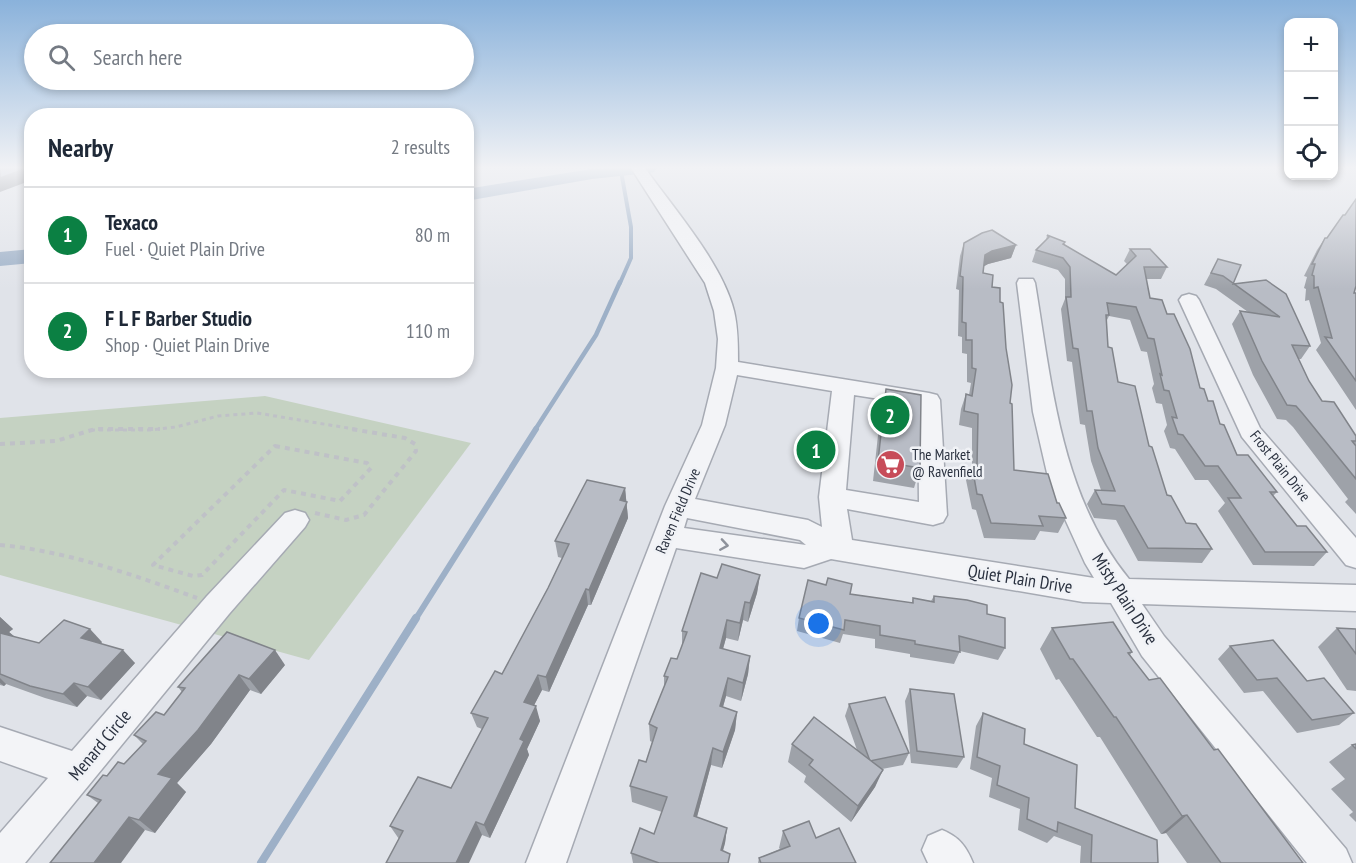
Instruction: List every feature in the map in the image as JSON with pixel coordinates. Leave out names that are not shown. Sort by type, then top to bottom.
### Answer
[{"type":"street","name":"Raven Field Drive","points":[[546,863],[678,506],[695,472],[717,416],[727,367],[727,340],[718,293],[706,268],[665,208]]},
{"type":"street","name":"Misty Plain Drive","points":[[1026,283],[1045,412],[1063,486],[1099,563],[1122,591],[1130,611],[1154,646],[1332,863]]},
{"type":"street","name":"Frost Plain Drive","points":[[1189,300],[1250,431],[1356,557]]},
{"type":"street","points":[[727,367],[929,400],[933,515],[832,497]]},
{"type":"street","points":[[834,548],[832,497],[844,386]]},
{"type":"street","name":"Quiet Plain Drive","points":[[678,506],[808,531],[834,548],[1083,590],[1356,598]]},
{"type":"street","name":"Menard Circle","points":[[0,863],[209,616],[305,516]]},
{"type":"street","name":"Quiet Plain Drive","points":[[667,536],[804,557],[834,548]]},
{"type":"street","points":[[0,744],[78,771]]},
{"type":"path","points":[[0,444],[56,441],[101,428],[150,430],[176,427],[218,416],[257,413],[405,438],[415,444],[416,450],[364,515],[357,520],[350,522],[305,516]]},
{"type":"path","points":[[275,446],[368,463],[371,468],[340,501],[287,489],[280,493],[202,575],[193,576],[153,565],[275,446]]},
{"type":"path","points":[[0,545],[31,548],[150,581],[209,616]]},
{"type":"green space","points":[[265,396],[471,443],[309,660],[0,575],[0,418]]},
{"type":"building","points":[[1350,208],[1356,208],[1356,286],[1354,293],[1356,293],[1356,381],[1325,337],[1332,338],[1318,287],[1314,288],[1314,276],[1312,275],[1315,264],[1312,264],[1325,238]]},
{"type":"building","points":[[992,230],[1016,245],[985,255],[983,273],[993,275],[992,287],[1000,288],[1000,302],[1003,303],[1006,348],[1012,385],[1010,403],[1012,404],[1014,470],[1048,474],[1057,503],[1066,518],[1039,516],[1043,526],[991,523],[982,495],[977,494],[972,466],[977,466],[978,414],[964,411],[966,394],[972,396],[976,369],[972,368],[972,340],[966,340],[966,323],[962,322],[963,277],[960,276],[964,243]]},
{"type":"building","points":[[1047,235],[1065,242],[1063,244],[1116,275],[1136,256],[1130,249],[1150,249],[1167,267],[1144,267],[1150,298],[1162,300],[1167,314],[1174,314],[1190,349],[1200,388],[1204,389],[1208,401],[1213,401],[1220,424],[1224,425],[1237,455],[1248,455],[1277,492],[1270,492],[1297,526],[1306,526],[1327,552],[1265,552],[1228,498],[1241,498],[1218,466],[1205,466],[1183,435],[1178,434],[1172,417],[1177,418],[1169,391],[1164,390],[1154,339],[1148,338],[1136,307],[1107,303],[1108,347],[1112,348],[1118,382],[1135,386],[1149,446],[1152,447],[1167,495],[1171,496],[1186,523],[1196,524],[1212,549],[1148,548],[1124,506],[1102,504],[1095,490],[1115,491],[1098,448],[1092,411],[1087,411],[1078,349],[1073,348],[1066,297],[1071,297],[1070,267],[1063,258],[1036,250],[1049,237]]},
{"type":"building","points":[[1218,259],[1241,265],[1233,283],[1223,276],[1211,273]]},
{"type":"building","points":[[1266,280],[1286,294],[1310,346],[1292,345],[1309,381],[1322,401],[1334,402],[1356,436],[1356,441],[1352,441],[1356,446],[1356,479],[1296,406],[1287,405],[1262,361],[1240,311],[1280,317],[1234,284]]},
{"type":"building","points":[[886,389],[921,395],[920,468],[878,461]]},
{"type":"building","points":[[587,480],[625,488],[620,500],[627,502],[589,590],[586,589],[546,677],[538,675],[524,702],[536,706],[520,739],[524,741],[484,825],[476,822],[456,863],[386,863],[403,831],[390,826],[418,777],[451,788],[488,718],[471,713],[495,671],[502,674],[548,588],[569,544],[555,541]]},
{"type":"building","points":[[722,564],[760,575],[750,603],[745,602],[740,623],[727,620],[720,648],[750,656],[743,683],[728,678],[720,706],[737,712],[723,752],[713,748],[694,816],[727,828],[721,850],[730,854],[728,863],[659,863],[631,853],[640,828],[654,834],[667,797],[630,786],[639,760],[646,762],[657,728],[649,724],[668,677],[664,676],[671,658],[677,659],[687,632],[682,631],[701,573],[717,578]]},
{"type":"building","points":[[828,578],[852,584],[850,594],[913,603],[913,598],[934,602],[934,596],[987,605],[987,614],[1005,618],[1005,648],[959,636],[960,652],[880,635],[880,626],[845,620],[844,630],[799,618],[808,580],[826,585]]},
{"type":"building","points":[[64,620],[90,629],[81,638],[123,650],[88,687],[74,683],[63,694],[30,686],[0,674],[0,633],[39,643]]},
{"type":"building","points":[[1113,622],[1132,652],[1128,653],[1149,680],[1160,678],[1214,750],[1218,749],[1303,863],[1221,863],[1187,815],[1182,816],[1116,717],[1073,659],[1070,659],[1052,628]]},
{"type":"building","points":[[1337,628],[1356,629],[1356,654]]},
{"type":"building","points":[[227,632],[275,650],[249,679],[239,675],[198,730],[158,774],[172,778],[139,820],[129,817],[94,863],[50,863],[101,800],[87,795],[103,775],[107,776],[118,762],[124,764],[146,741],[134,735],[156,712],[164,715],[185,688],[178,687]]},
{"type":"building","points":[[1273,640],[1307,681],[1324,678],[1354,713],[1312,720],[1277,678],[1257,680],[1230,646]]},
{"type":"building","points":[[910,689],[954,694],[964,757],[917,751]]},
{"type":"building","points":[[885,697],[909,753],[870,761],[849,704]]},
{"type":"building","points":[[983,713],[1025,729],[1024,744],[1077,765],[1075,808],[1157,840],[1158,863],[1091,863],[1092,835],[1058,822],[1057,832],[1027,819],[1029,798],[997,785],[1000,766],[977,757]]},
{"type":"building","points":[[814,717],[883,770],[858,806],[809,765],[813,760],[792,744]]},
{"type":"building","points":[[809,821],[816,838],[839,828],[856,863],[761,863],[759,858],[790,846],[783,831]]},
{"type":"waterway","points":[[620,283],[631,258],[631,227],[628,208]]},
{"type":"waterway","points":[[0,259],[24,257]]},
{"type":"waterway","points":[[535,430],[596,335],[620,282]]},
{"type":"waterway","points":[[415,620],[536,429]]},
{"type":"waterway","points":[[261,863],[416,618]]},
{"type":"place","name":"F L F Barber Studio","points":[[890,415]]},
{"type":"place","name":"Texaco","points":[[816,450]]},
{"type":"place","name":"The Market @ Ravenfield","points":[[891,464]]}]
